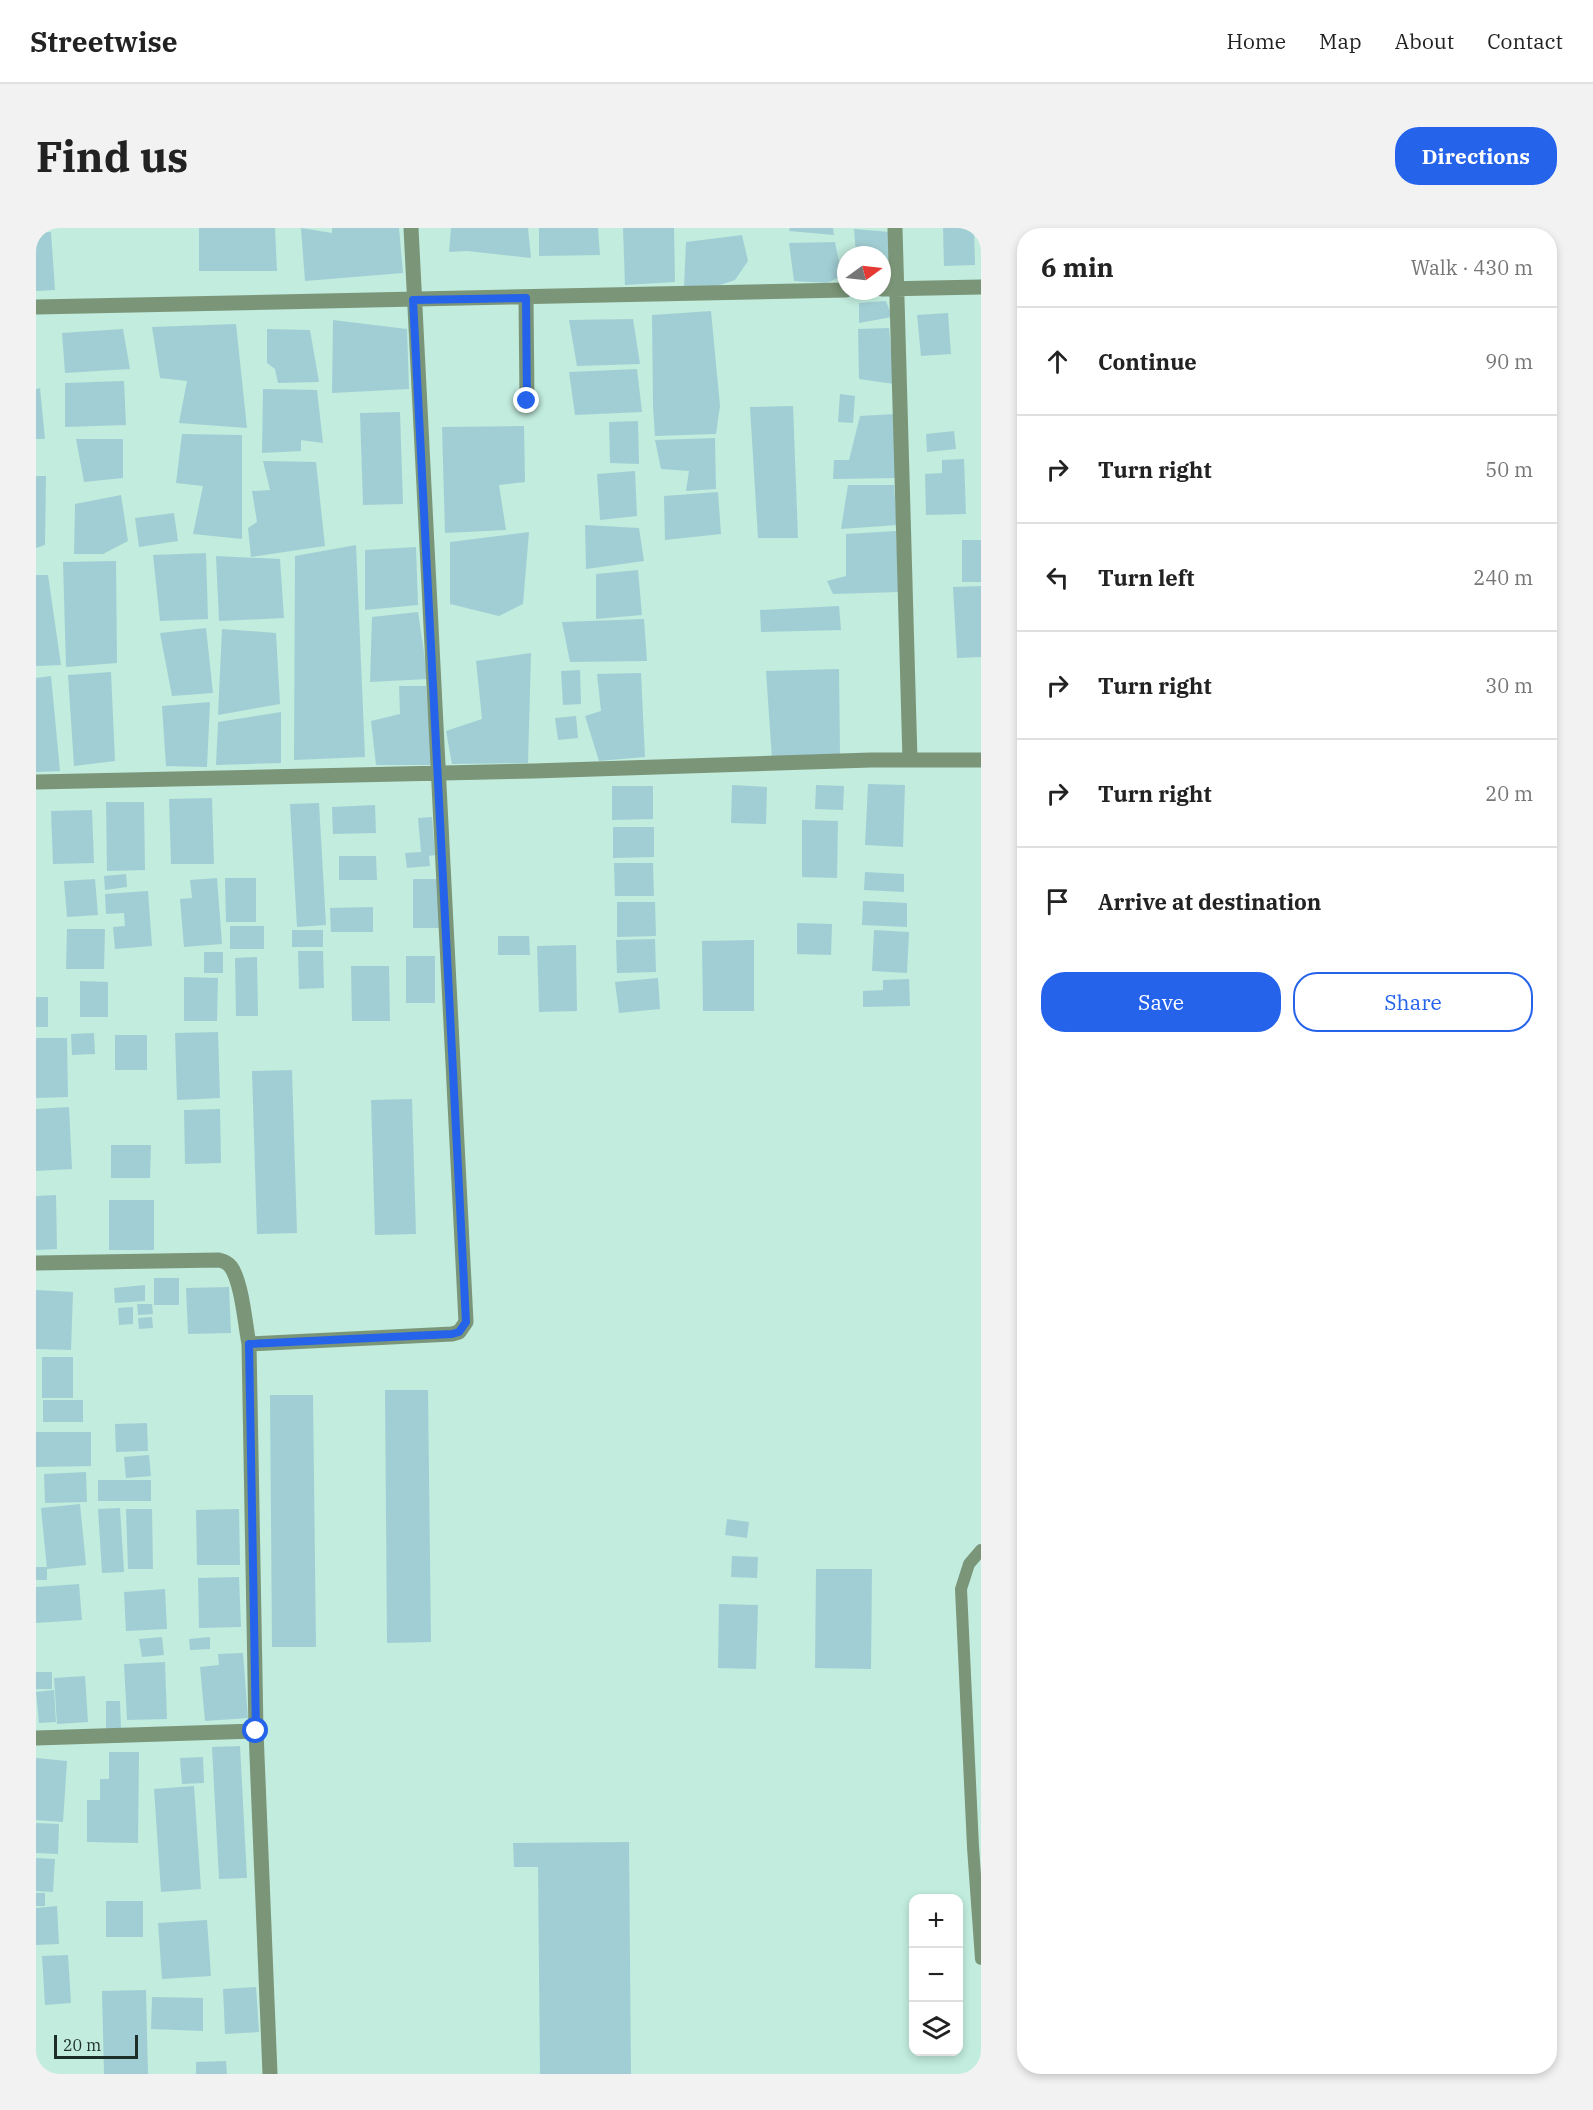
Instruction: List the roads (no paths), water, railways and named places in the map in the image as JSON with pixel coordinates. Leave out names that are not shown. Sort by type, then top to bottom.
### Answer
[{"type":"street","points":[[249,1344],[452,1334],[459,1332],[466,1322],[411,228]]},
{"type":"street","points":[[891,269],[895,228]]},
{"type":"street","points":[[891,289],[981,287]]},
{"type":"street","points":[[36,307],[837,290]]},
{"type":"street","points":[[526,298],[527,401]]},
{"type":"street","points":[[889,300],[910,760]]},
{"type":"street","points":[[36,782],[981,760]]},
{"type":"street","points":[[36,1263],[219,1260],[231,1266],[237,1279],[249,1344],[256,1731],[270,2074]]},
{"type":"street","points":[[36,1738],[256,1731]]},
{"type":"lane","points":[[981,1550],[969,1564],[961,1589],[973,1847],[981,1959]]}]
